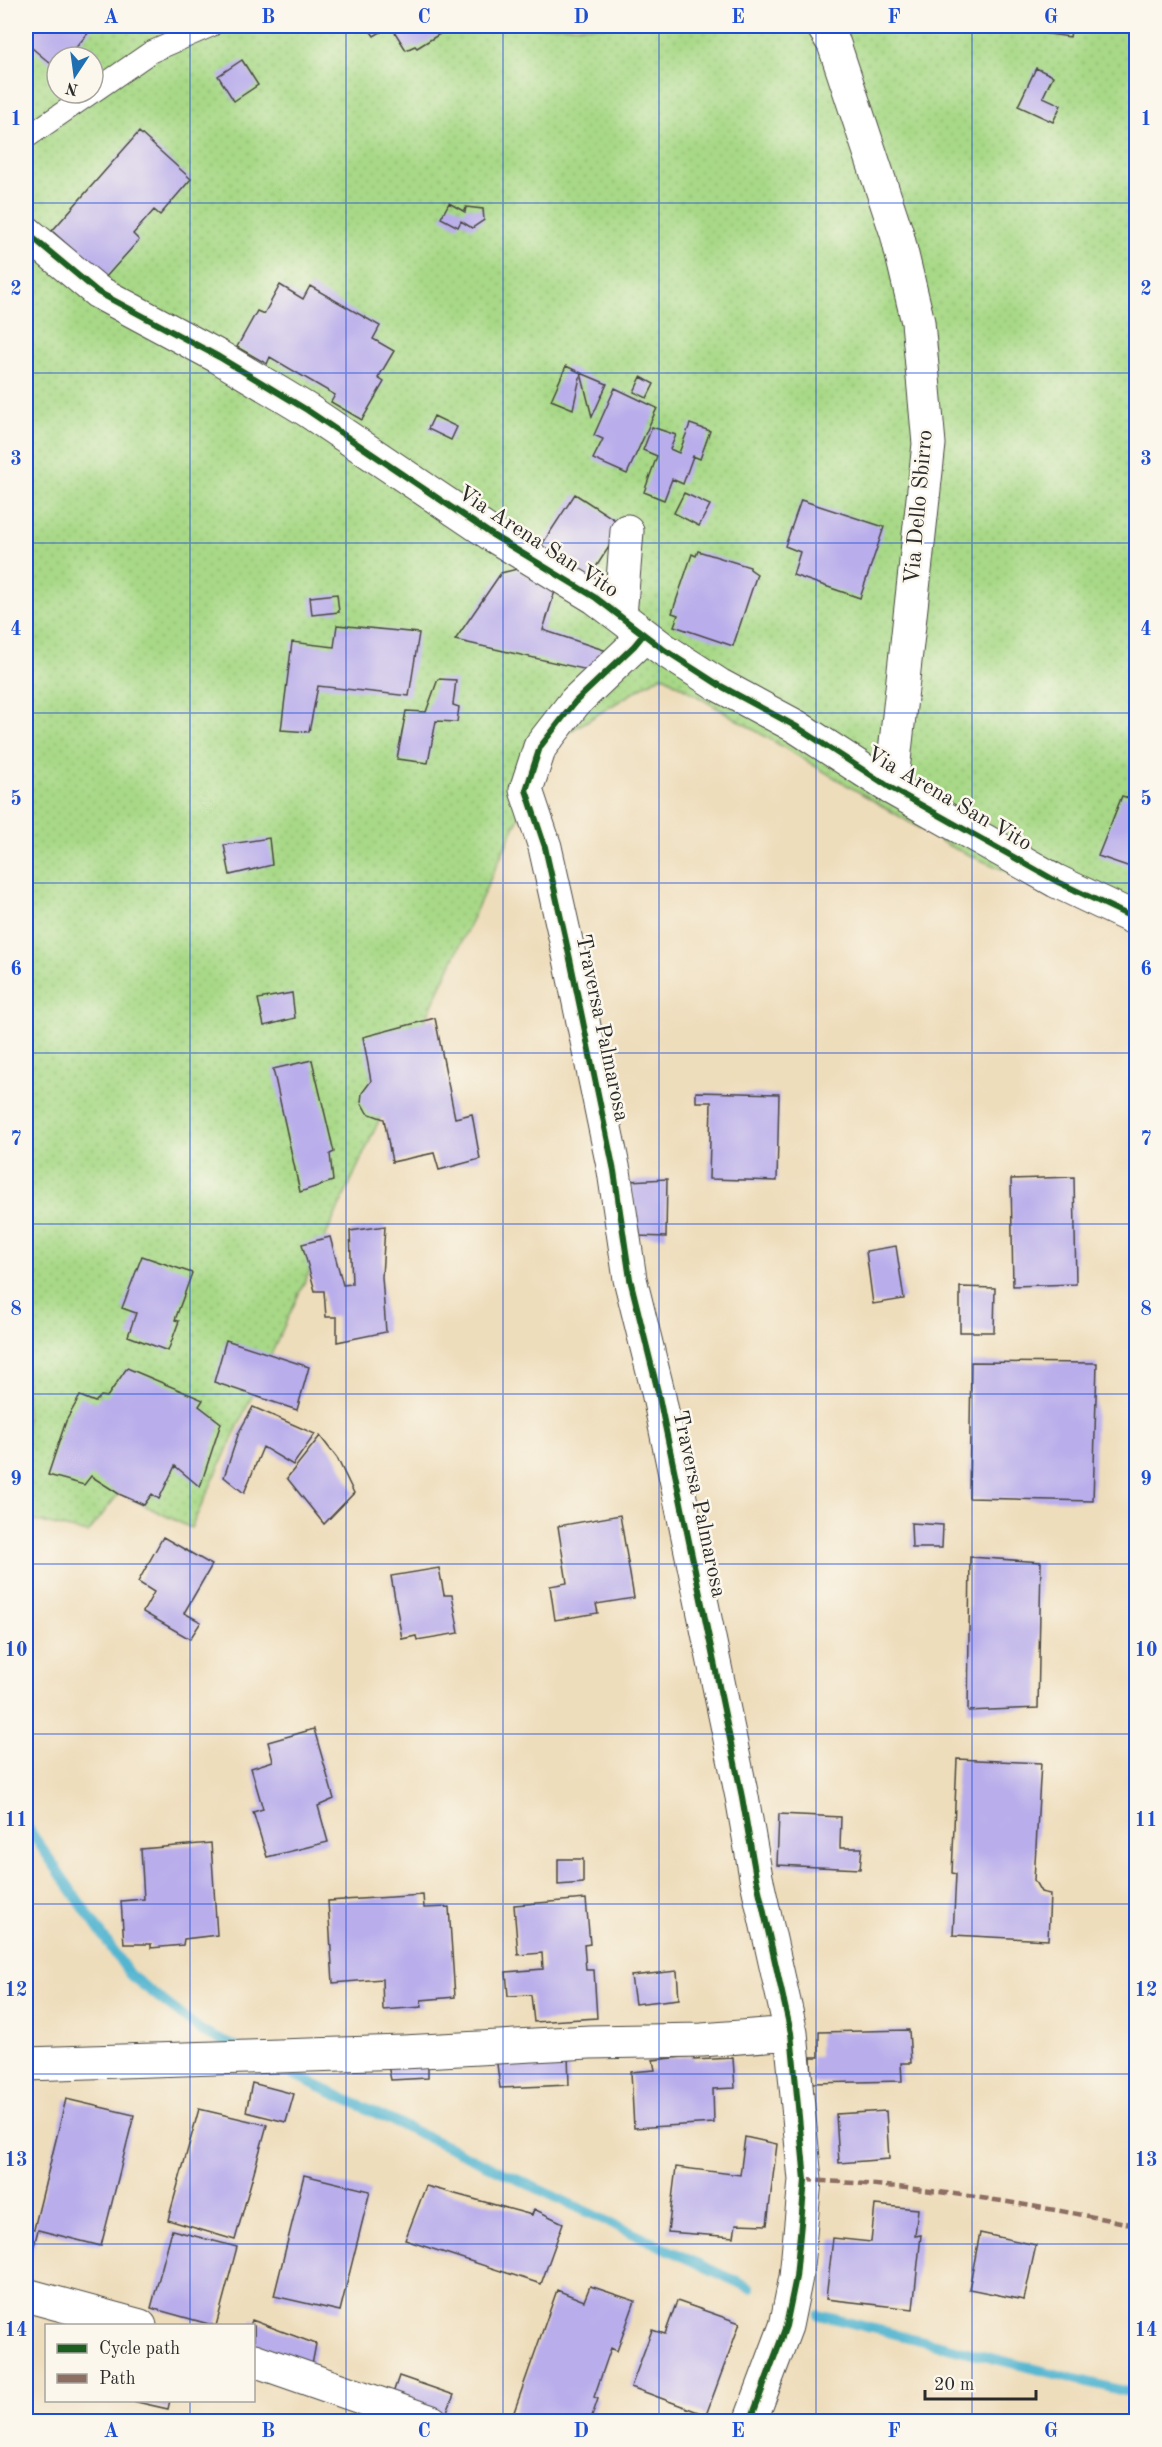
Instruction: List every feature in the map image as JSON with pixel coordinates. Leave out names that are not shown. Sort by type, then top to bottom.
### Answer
[{"type":"street","name":"Via Dello Sbirro","points":[[823,26],[834,44],[897,234],[919,333],[929,444],[891,788]]},
{"type":"street","name":"Via Arena San Vito","points":[[26,232],[98,292],[219,357],[307,410],[475,524],[596,598],[719,685],[797,727],[891,788],[1056,881],[1137,919]]},
{"type":"street","points":[[627,531],[632,625]]},
{"type":"street","name":"Traversa Palmarosa","points":[[632,625],[634,646],[575,702],[540,747],[526,789],[544,847],[570,959],[614,1172],[630,1279],[658,1392],[742,1797],[756,1877],[791,2033],[806,2180],[796,2277],[786,2326],[750,2421]]},
{"type":"street","points":[[26,2064],[403,2052],[590,2042],[702,2040],[791,2033]]},
{"type":"street","points":[[26,2295],[136,2324]]},
{"type":"street","points":[[255,2360],[432,2421]]},
{"type":"lane","points":[[105,83],[151,52],[211,26]]},
{"type":"lane","points":[[26,138],[73,105]]},
{"type":"green space","points":[[26,26],[1136,26],[1136,928],[951,847],[662,675],[554,741],[191,1528],[119,1493],[88,1533],[26,1519]]},
{"type":"building","points":[[26,26],[94,26],[78,45],[45,45],[45,59],[26,43]]},
{"type":"building","points":[[367,26],[391,26],[374,36]]},
{"type":"building","points":[[391,26],[445,26],[440,28],[443,32],[417,48],[415,46],[406,50]]},
{"type":"building","points":[[1036,26],[1072,26],[1070,37],[1035,32]]},
{"type":"building","points":[[242,60],[258,85],[234,101],[218,76]]},
{"type":"building","points":[[1036,68],[1053,76],[1043,97],[1061,105],[1053,122],[1018,106]]},
{"type":"building","points":[[139,132],[191,179],[160,215],[154,210],[133,234],[139,240],[105,278],[52,231]]},
{"type":"building","points":[[449,203],[465,212],[466,207],[483,209],[484,220],[472,228],[461,221],[458,227],[441,218]]},
{"type":"building","points":[[280,285],[303,299],[310,286],[380,326],[373,339],[394,351],[378,378],[384,382],[362,420],[331,402],[335,395],[270,357],[267,364],[237,347],[257,311],[264,314]]},
{"type":"building","points":[[566,366],[581,373],[573,409],[551,400]]},
{"type":"building","points":[[581,373],[607,384],[592,417]]},
{"type":"building","points":[[641,377],[654,384],[647,398],[634,392]]},
{"type":"building","points":[[615,388],[657,408],[627,474],[593,459],[603,439],[594,435]]},
{"type":"building","points":[[434,416],[457,427],[451,440],[428,429]]},
{"type":"building","points":[[690,424],[710,431],[700,459],[693,456],[683,484],[672,479],[664,500],[644,492],[657,456],[643,450],[652,427],[676,435],[670,449],[679,453]]},
{"type":"building","points":[[684,493],[710,505],[699,526],[674,513]]},
{"type":"building","points":[[575,494],[623,525],[587,581],[539,549]]},
{"type":"building","points":[[801,500],[884,527],[860,598],[793,575],[800,552],[785,546]]},
{"type":"building","points":[[698,551],[750,567],[757,574],[733,646],[674,626],[678,615],[672,613],[692,554],[696,556]]},
{"type":"building","points":[[517,569],[555,591],[543,630],[610,652],[601,673],[455,640],[501,573]]},
{"type":"building","points":[[337,594],[339,612],[312,615],[310,597]]},
{"type":"building","points":[[337,625],[419,633],[409,696],[318,686],[309,732],[281,730],[292,642],[334,647]]},
{"type":"building","points":[[438,679],[456,680],[453,705],[459,707],[457,722],[436,721],[428,763],[397,759],[406,711],[426,712]]},
{"type":"building","points":[[1122,796],[1136,800],[1136,869],[1098,856]]},
{"type":"building","points":[[269,838],[272,865],[230,875],[224,845]]},
{"type":"building","points":[[292,993],[295,1018],[264,1026],[258,999]]},
{"type":"building","points":[[435,1018],[455,1118],[472,1114],[480,1159],[439,1170],[434,1153],[392,1162],[384,1119],[367,1113],[361,1102],[362,1093],[371,1081],[363,1037]]},
{"type":"building","points":[[312,1060],[334,1152],[330,1154],[333,1181],[300,1192],[273,1069]]},
{"type":"building","points":[[696,1092],[779,1094],[777,1181],[709,1179],[711,1102],[696,1102]]},
{"type":"building","points":[[1074,1177],[1076,1284],[1013,1286],[1011,1179]]},
{"type":"building","points":[[667,1179],[666,1237],[638,1236],[629,1181]]},
{"type":"building","points":[[385,1226],[382,1277],[386,1332],[337,1342],[337,1317],[326,1317],[324,1291],[315,1291],[302,1244],[330,1237],[343,1285],[352,1284],[350,1231]]},
{"type":"building","points":[[896,1246],[904,1299],[873,1304],[866,1251]]},
{"type":"building","points":[[142,1256],[192,1273],[175,1320],[179,1321],[168,1351],[128,1336],[136,1313],[122,1308]]},
{"type":"building","points":[[960,1287],[995,1288],[994,1332],[960,1332]]},
{"type":"building","points":[[226,1340],[309,1367],[297,1410],[214,1382]]},
{"type":"building","points":[[971,1362],[1097,1363],[1093,1501],[969,1498]]},
{"type":"building","points":[[127,1368],[203,1400],[199,1406],[221,1423],[200,1487],[175,1466],[159,1499],[152,1494],[144,1505],[119,1494],[91,1476],[84,1485],[48,1475],[66,1421],[80,1396],[95,1402],[101,1396],[107,1397]]},
{"type":"building","points":[[253,1407],[315,1434],[293,1465],[263,1447],[244,1493],[224,1477],[239,1432]]},
{"type":"building","points":[[320,1436],[337,1458],[354,1493],[324,1524],[287,1478]]},
{"type":"building","points":[[620,1515],[634,1598],[596,1604],[598,1613],[555,1620],[550,1586],[567,1583],[558,1526]]},
{"type":"building","points":[[911,1523],[943,1525],[942,1548],[912,1548]]},
{"type":"building","points":[[163,1537],[212,1565],[184,1613],[201,1622],[190,1639],[143,1612],[154,1592],[138,1582]]},
{"type":"building","points":[[970,1557],[1041,1562],[1038,1708],[968,1711]]},
{"type":"building","points":[[439,1568],[444,1595],[452,1595],[459,1633],[417,1640],[416,1636],[402,1639],[391,1576]]},
{"type":"building","points":[[314,1729],[334,1799],[318,1806],[328,1842],[267,1857],[253,1812],[263,1809],[251,1768],[273,1761],[268,1742]]},
{"type":"building","points":[[957,1759],[1041,1763],[1034,1880],[1041,1892],[1050,1894],[1048,1940],[953,1935],[956,1874],[952,1873]]},
{"type":"building","points":[[779,1814],[841,1817],[840,1848],[862,1848],[860,1869],[777,1865]]},
{"type":"building","points":[[211,1843],[217,1935],[184,1939],[183,1945],[151,1948],[151,1944],[124,1944],[121,1901],[144,1899],[141,1849]]},
{"type":"building","points":[[558,1859],[583,1859],[583,1883],[558,1885]]},
{"type":"building","points":[[423,1895],[424,1908],[449,1907],[455,1997],[421,2000],[422,2007],[383,2010],[382,1979],[333,1983],[328,1901]]},
{"type":"building","points":[[586,1899],[590,1944],[584,1945],[586,1970],[594,1970],[597,2018],[534,2022],[531,1995],[508,1996],[506,1972],[543,1969],[542,1953],[518,1955],[514,1905]]},
{"type":"building","points":[[677,1971],[679,1999],[635,2004],[631,1976]]},
{"type":"building","points":[[909,2030],[911,2063],[901,2063],[902,2081],[812,2083],[811,2057],[819,2057],[819,2032]]},
{"type":"building","points":[[568,2054],[569,2085],[500,2088],[496,2056]]},
{"type":"building","points":[[693,2056],[694,2060],[733,2058],[735,2088],[713,2089],[714,2123],[634,2128],[631,2072],[655,2070],[653,2060]]},
{"type":"building","points":[[428,2059],[428,2078],[391,2080],[387,2061]]},
{"type":"building","points":[[252,2083],[294,2094],[286,2122],[246,2112]]},
{"type":"building","points":[[66,2099],[134,2115],[101,2246],[38,2230],[26,2277],[26,2227],[34,2229]]},
{"type":"building","points":[[199,2109],[267,2125],[235,2240],[168,2220]]},
{"type":"building","points":[[886,2111],[889,2159],[839,2163],[836,2114]]},
{"type":"building","points":[[745,2137],[777,2144],[767,2225],[736,2224],[734,2237],[668,2232],[676,2167],[740,2175]]},
{"type":"building","points":[[304,2175],[370,2191],[340,2311],[274,2296]]},
{"type":"building","points":[[426,2186],[532,2215],[534,2209],[563,2223],[541,2284],[405,2240]]},
{"type":"building","points":[[875,2205],[918,2209],[915,2236],[921,2235],[913,2309],[826,2299],[833,2238],[871,2242]]},
{"type":"building","points":[[172,2230],[237,2247],[217,2324],[209,2324],[151,2308]]},
{"type":"building","points":[[980,2233],[1036,2245],[1024,2300],[969,2289]]},
{"type":"building","points":[[590,2286],[635,2301],[617,2351],[611,2348],[594,2397],[598,2399],[590,2422],[542,2422],[514,2412],[557,2290],[584,2301]]},
{"type":"building","points":[[677,2301],[740,2323],[706,2415],[631,2387],[652,2330],[665,2334]]},
{"type":"building","points":[[252,2320],[316,2344],[312,2365],[255,2343],[255,2324],[251,2324]]},
{"type":"building","points":[[399,2376],[454,2395],[445,2417],[391,2399]]},
{"type":"building","points":[[137,2402],[170,2402],[168,2409]]},
{"type":"waterway","points":[[26,1825],[130,1975],[203,2032],[236,2047]]},
{"type":"waterway","points":[[277,2067],[750,2288]]},
{"type":"waterway","points":[[819,2315],[1136,2394]]},
{"type":"marked path","points":[[805,2180],[889,2186],[972,2196],[1136,2225]]},
{"type":"cycle path","points":[[26,232],[98,292],[219,357],[307,410],[494,536],[596,598],[663,649],[719,685],[797,727],[891,788],[1056,881],[1136,919]]},
{"type":"cycle path","points":[[643,635],[575,702],[540,747],[526,790],[545,847],[570,959],[614,1171],[630,1279],[658,1392],[742,1797],[756,1877],[791,2033],[805,2180],[796,2277],[786,2326],[750,2422]]}]
